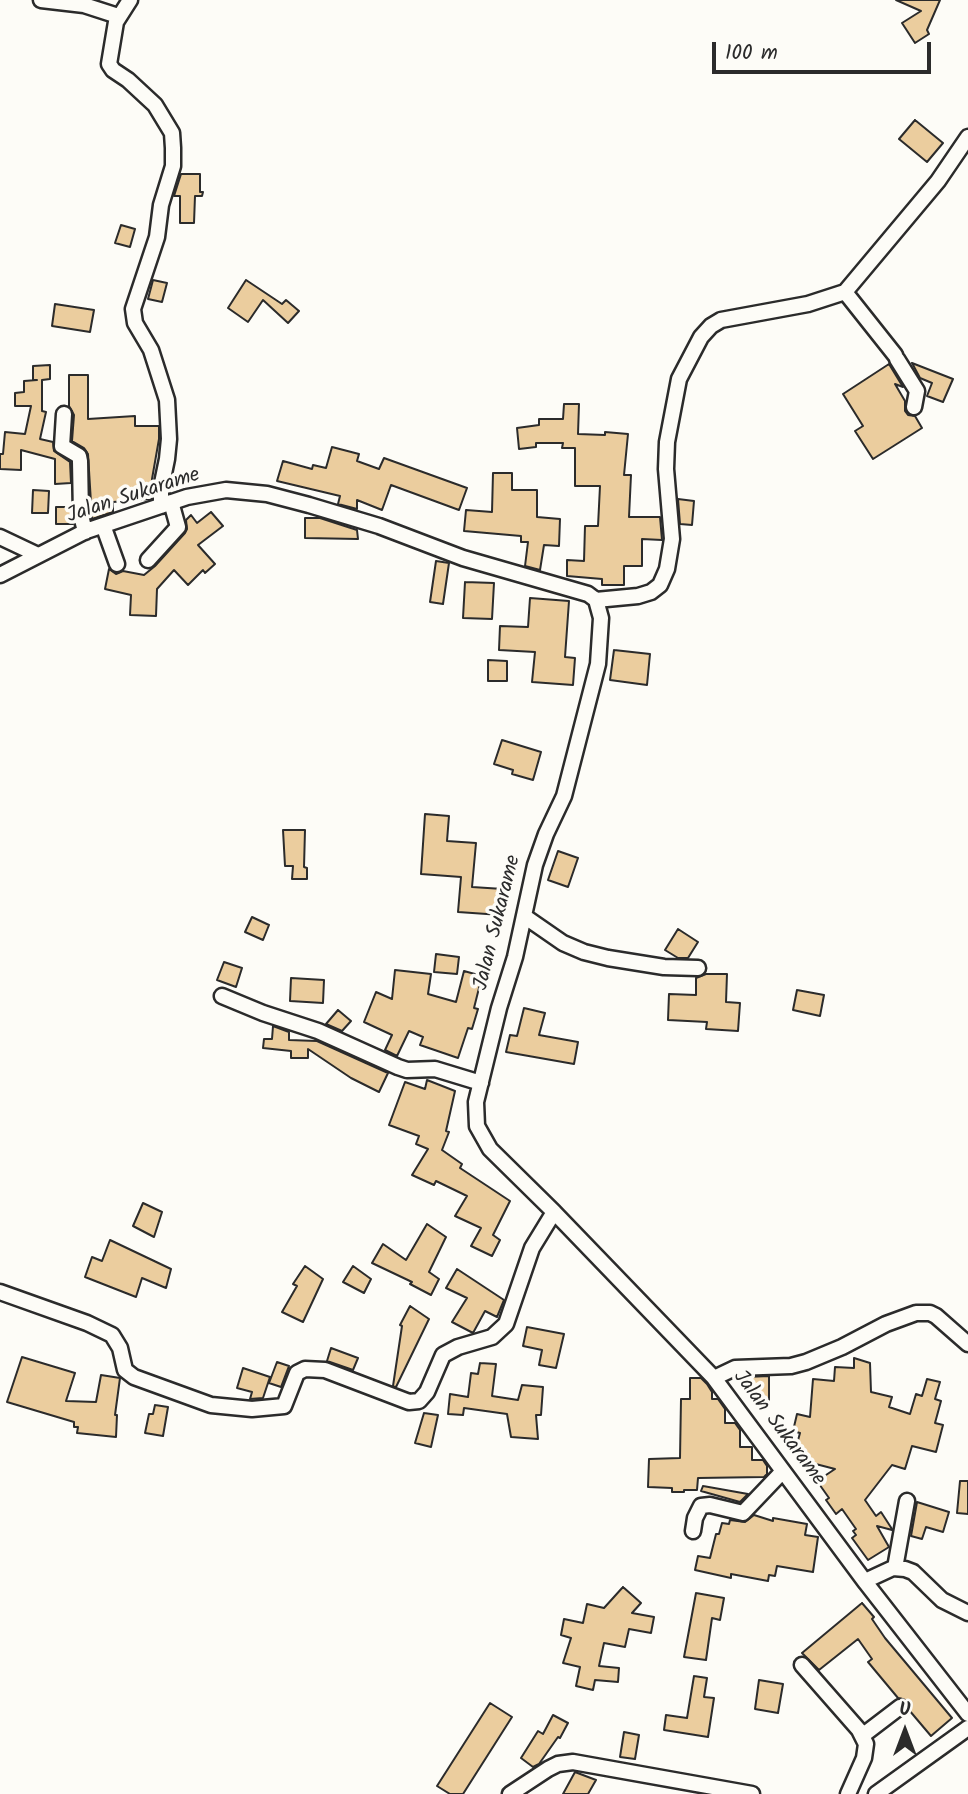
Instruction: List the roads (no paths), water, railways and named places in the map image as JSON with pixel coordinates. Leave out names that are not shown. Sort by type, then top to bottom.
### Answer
[{"type":"street","points":[[41,0],[84,5],[118,16]]},
{"type":"street","points":[[130,0],[118,16],[113,30],[108,64],[155,105],[172,133],[173,148],[173,166],[161,205],[157,237],[132,309],[136,327],[151,350],[167,400],[169,439],[161,488],[178,527],[148,560]]},
{"type":"street","points":[[596,600],[623,599],[651,592],[660,586],[667,569],[673,539],[666,469],[667,443],[679,379],[696,345],[712,326],[721,320],[808,304],[845,292],[938,181],[968,137]]},
{"type":"street","points":[[845,292],[896,357],[917,391],[914,407]]},
{"type":"street","points":[[64,414],[62,446],[78,455],[80,461],[81,515],[85,532]]},
{"type":"street","name":"Jalan Sukarame","points":[[0,575],[103,525],[187,497],[226,490],[267,494],[379,526],[463,558],[588,594],[596,600],[600,618],[598,664],[564,796],[535,865],[515,957],[499,1008],[476,1102],[475,1116],[485,1143],[714,1378],[968,1714]]},
{"type":"street","points":[[103,525],[117,564]]},
{"type":"street","points":[[0,537],[38,555]]},
{"type":"street","points":[[524,916],[564,943],[584,952],[664,967],[698,968]]},
{"type":"street","points":[[222,996],[318,1031],[398,1067],[407,1070],[435,1069],[481,1083]]},
{"type":"street","points":[[0,1292],[88,1323],[112,1335],[120,1348],[125,1370],[134,1377],[211,1405],[251,1409],[284,1406],[297,1373],[305,1369],[325,1370],[409,1402],[419,1401],[427,1392],[443,1356],[492,1337],[506,1324],[532,1248],[554,1212]]},
{"type":"street","points":[[714,1378],[734,1368],[791,1366],[806,1362],[916,1314],[930,1313],[936,1316],[968,1344]]},
{"type":"street","points":[[693,1531],[701,1506],[710,1504],[743,1513],[783,1471]]},
{"type":"street","points":[[895,1568],[907,1501]]},
{"type":"street","points":[[865,1581],[895,1568],[913,1572],[942,1600],[967,1608]]},
{"type":"street","points":[[802,1665],[866,1744],[864,1758],[848,1794]]},
{"type":"street","points":[[862,1736],[900,1707]]},
{"type":"street","points":[[876,1794],[968,1728]]},
{"type":"street","points":[[510,1794],[548,1769],[573,1762],[752,1794]]}]
